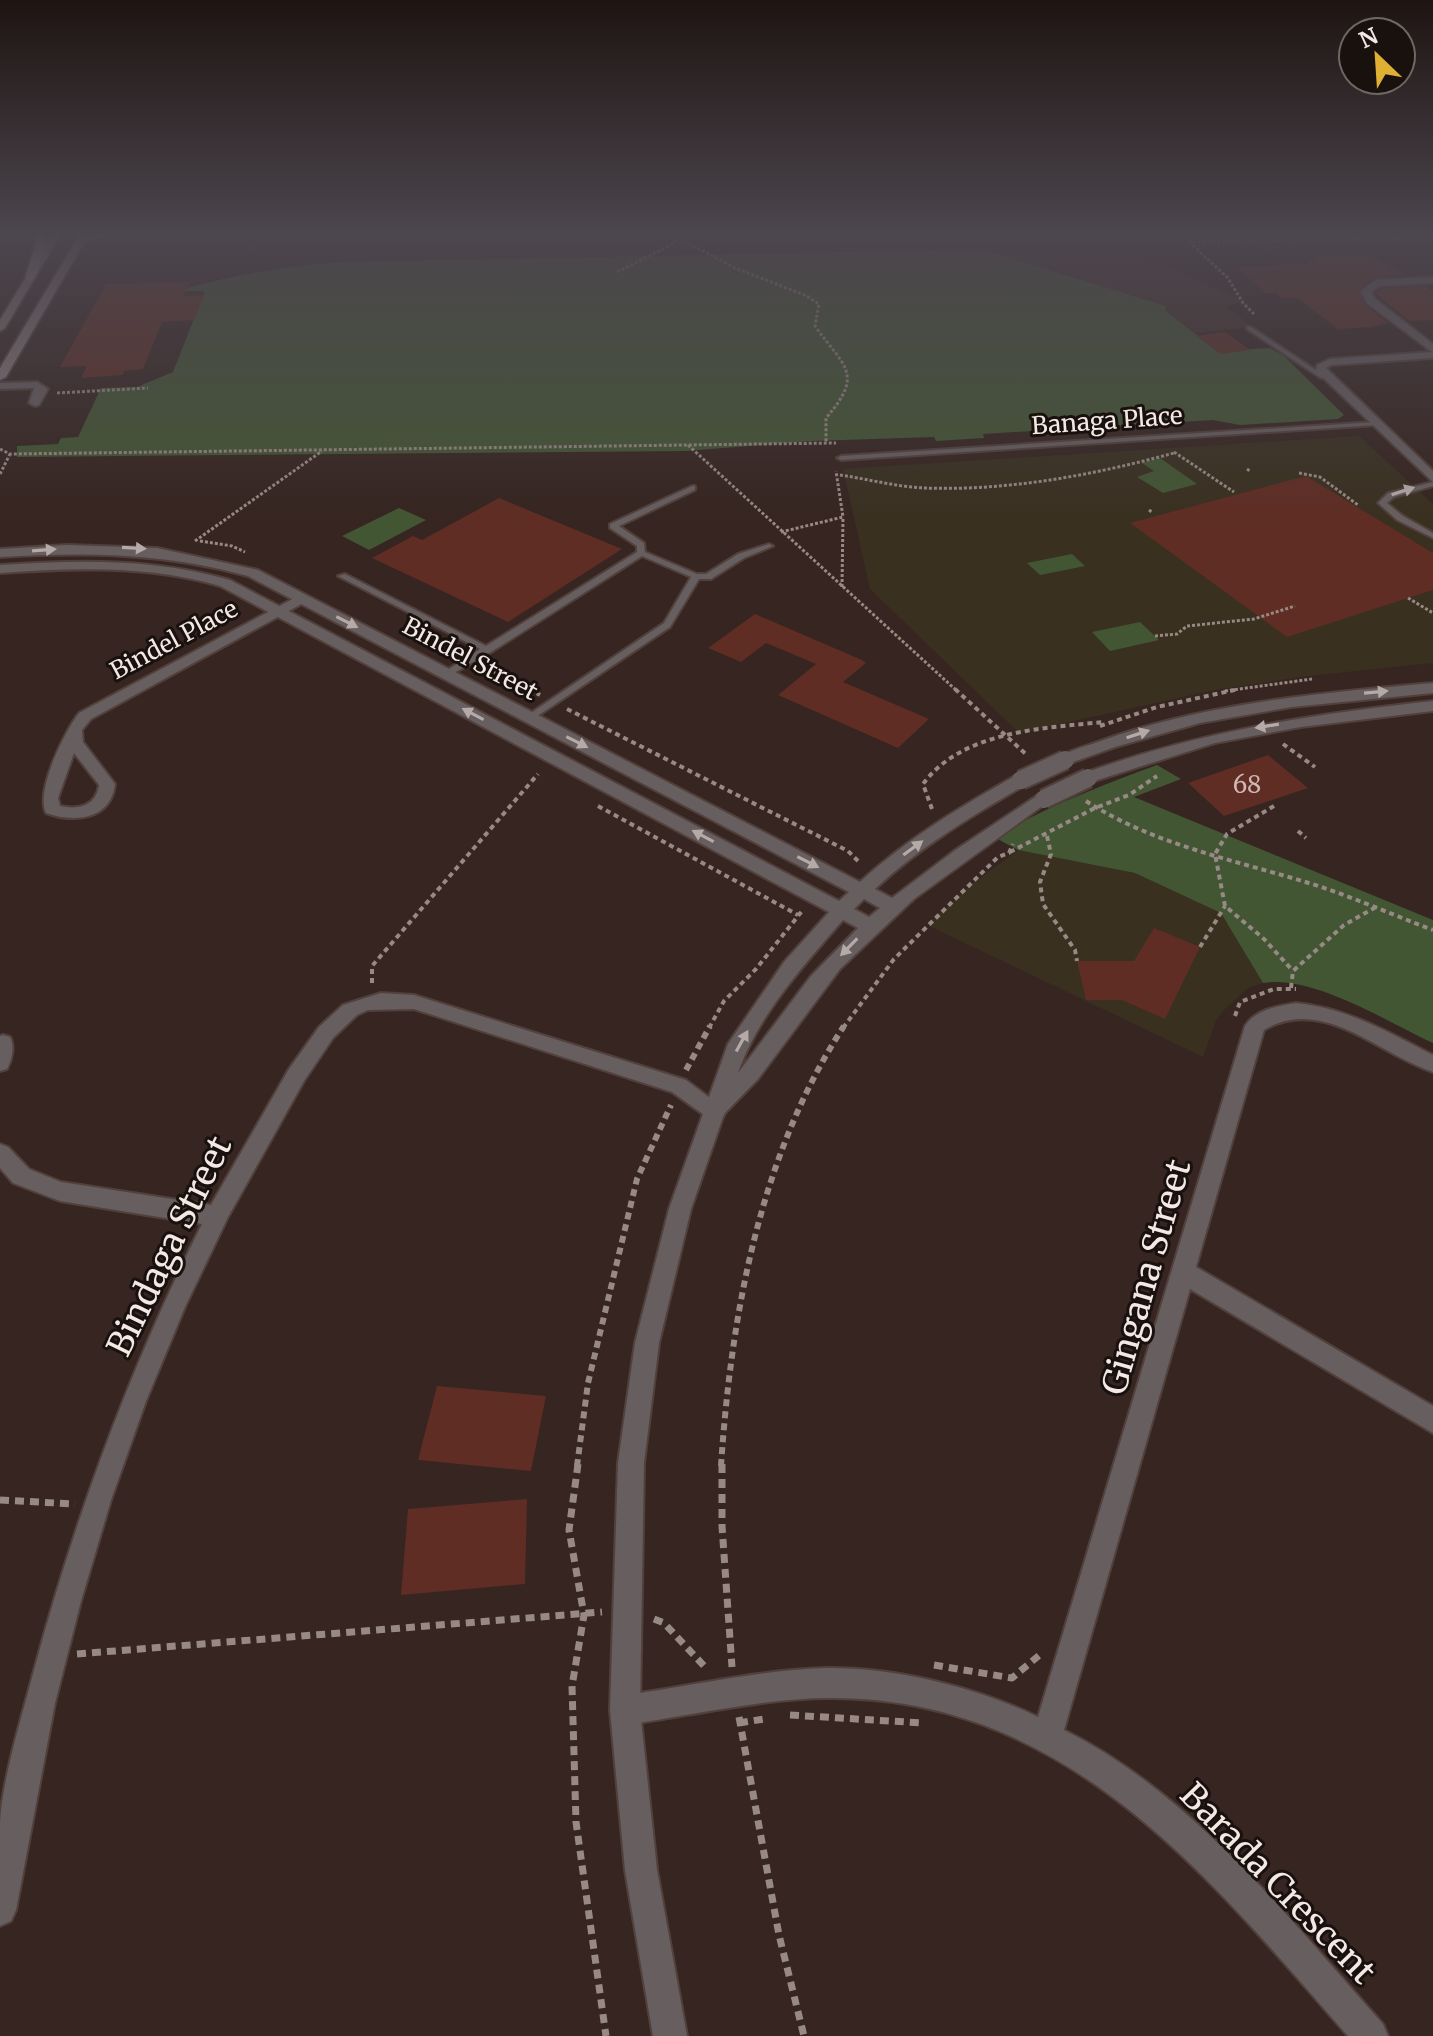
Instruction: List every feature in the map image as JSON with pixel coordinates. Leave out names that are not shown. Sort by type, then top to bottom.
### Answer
[{"type":"main road","points":[[0,377],[29,329]]},
{"type":"street","points":[[1405,329],[1433,352]]},
{"type":"street","points":[[1433,352],[1330,362],[1321,367],[1323,377],[1433,478]]},
{"type":"street","points":[[0,386],[37,385],[42,389],[37,400]]},
{"type":"street","name":"Bindel Street","points":[[0,553],[87,547],[130,548],[181,554],[253,573],[892,906]]},
{"type":"street","points":[[167,567],[181,554]]},
{"type":"street","name":"Bindel Street","points":[[0,569],[114,563],[167,567],[225,583],[870,926]]},
{"type":"street","name":"Bindel Place","points":[[74,730],[85,716],[104,705],[302,598]]},
{"type":"street","points":[[423,687],[447,674]]},
{"type":"street","points":[[670,2036],[641,1870],[625,1710],[631,1463],[647,1343],[680,1209],[738,1044],[791,967],[861,890],[892,863],[957,816],[1021,780],[1095,748],[1207,715],[1320,697],[1433,688]]},
{"type":"street","points":[[714,1113],[748,1079],[813,988],[870,926],[942,865],[1044,799],[1088,778],[1178,746],[1250,729],[1325,717],[1433,706]]},
{"type":"street","points":[[74,730],[75,743],[107,784],[108,791],[102,802],[89,811],[64,815],[52,809],[50,798],[74,730]]},
{"type":"street","points":[[636,801],[655,782]]},
{"type":"street","name":"Bindaga Street","points":[[0,1910],[11,1839],[52,1656],[96,1505],[132,1400],[187,1273],[243,1164],[328,1030],[348,1011],[373,1002],[391,999],[414,1002],[679,1086],[714,1113]]},
{"type":"street","name":"Gingana Street","points":[[1048,1735],[1255,1026],[1268,1014],[1287,1009],[1311,1010],[1337,1018],[1433,1064]]},
{"type":"street","points":[[0,1153],[21,1176],[60,1191],[216,1216]]},
{"type":"street","points":[[1183,1272],[1433,1420]]},
{"type":"street","name":"Barada Crescent","points":[[625,1710],[833,1683],[917,1689],[1004,1714],[1048,1735],[1121,1779],[1193,1841],[1371,2036]]},
{"type":"lane","points":[[1250,329],[1323,377]]},
{"type":"lane","name":"Banaga Place","points":[[841,458],[1375,424]]},
{"type":"lane","points":[[1433,484],[1391,495],[1382,503],[1392,513],[1433,536]]},
{"type":"lane","points":[[641,553],[641,545],[613,526],[692,488]]},
{"type":"lane","points":[[641,553],[696,576],[708,577],[741,556],[769,546]]},
{"type":"lane","points":[[447,674],[641,553]]},
{"type":"lane","points":[[342,576],[488,650]]},
{"type":"lane","points":[[530,717],[667,625],[696,576]]},
{"type":"path","points":[[0,449],[10,454],[826,443],[826,418],[845,397],[847,382],[835,349],[818,329]]},
{"type":"path","points":[[1260,336],[1272,333],[1268,329]]},
{"type":"path","points":[[37,400],[51,394],[148,388]]},
{"type":"path","points":[[1159,438],[1167,449],[1234,492]]},
{"type":"path","points":[[688,445],[1030,758]]},
{"type":"path","points":[[195,541],[322,451]]},
{"type":"path","points":[[842,587],[843,517],[837,474],[922,488],[988,488],[1130,465],[1186,451]]},
{"type":"path","points":[[0,474],[10,454]]},
{"type":"path","points":[[1299,473],[1320,477],[1358,505],[1354,506]]},
{"type":"path","points":[[781,532],[843,517]]},
{"type":"path","points":[[1408,598],[1433,613]]},
{"type":"path","points":[[1155,636],[1177,634],[1187,626],[1254,619],[1295,606]]},
{"type":"path","points":[[471,661],[848,851],[859,862]]},
{"type":"path","points":[[932,809],[923,784],[936,763],[1036,729],[1106,721]]},
{"type":"path","points":[[1284,745],[1315,767]]},
{"type":"path","points":[[804,2036],[779,1935],[736,1695],[721,1478],[730,1374],[746,1270],[785,1143],[809,1087],[862,998],[910,940],[998,857],[1047,836],[1095,808],[1129,795],[1162,772]]},
{"type":"path","points":[[373,1002],[372,966],[538,774]]},
{"type":"path","points":[[1084,800],[1125,823],[1376,907],[1433,930]]},
{"type":"path","points":[[1274,806],[1227,834],[1215,854],[1225,906],[1264,939],[1293,971]]},
{"type":"path","points":[[1298,831],[1306,838]]},
{"type":"path","points":[[1009,853],[1016,836]]},
{"type":"path","points":[[1047,836],[1051,854],[1040,882],[1043,904],[1075,950],[1077,961]]},
{"type":"path","points":[[1200,947],[1225,906]]},
{"type":"path","points":[[1230,1032],[1240,1002],[1274,989],[1291,988],[1293,971],[1344,925],[1376,907]]},
{"type":"path","points":[[0,1500],[96,1505]]},
{"type":"path","points":[[52,1656],[628,1609],[664,1623],[703,1669],[770,1718]]},
{"type":"path","points":[[921,1663],[1012,1678],[1041,1656],[1046,1641]]},
{"type":"path","points":[[736,1695],[747,1664]]},
{"type":"path","points":[[785,1715],[928,1724]]},
{"type":"shaded area","points":[[1190,329],[1234,329],[1195,333]]},
{"type":"shaded area","points":[[1359,436],[1433,504],[1433,663],[1308,676],[1215,690],[1019,733],[870,589],[843,469]]},
{"type":"shaded area","points":[[1018,850],[1135,873],[1222,913],[1263,983],[1248,988],[1224,1010],[1216,1021],[1203,1057],[927,925],[971,885]]},
{"type":"green space","points":[[190,329],[1189,329],[1217,351],[1270,348],[1284,356],[1344,415],[1338,419],[1240,425],[1213,420],[983,434],[984,438],[936,441],[934,437],[812,441],[686,451],[17,457],[17,446],[58,444],[61,438],[78,437],[101,388],[137,387],[173,372]]},
{"type":"green space","points":[[1160,458],[1197,484],[1163,493],[1137,477],[1154,471],[1142,463]]},
{"type":"green space","points":[[399,508],[426,520],[369,550],[342,536]]},
{"type":"green space","points":[[1072,554],[1085,566],[1040,575],[1027,563]]},
{"type":"green space","points":[[1140,622],[1159,640],[1110,651],[1092,632]]},
{"type":"green space","points":[[1157,765],[1181,779],[1134,797],[1433,920],[1433,1043],[1327,993],[1283,982],[1263,983],[1221,913],[1135,873],[1018,850],[994,837],[1074,797]]},
{"type":"building","points":[[81,329],[159,329],[143,369],[124,371],[123,375],[81,378],[87,366],[60,367]]},
{"type":"building","points":[[1225,332],[1250,350],[1221,354],[1196,336]]},
{"type":"building","points":[[1306,476],[1433,553],[1433,590],[1287,637],[1130,523]]},
{"type":"building","points":[[499,498],[622,549],[508,622],[372,558],[413,536],[422,540]]},
{"type":"building","points":[[755,614],[862,660],[866,663],[843,682],[929,719],[898,748],[778,695],[816,664],[766,643],[741,662],[708,648]]},
{"type":"building","points":[[1268,755],[1308,788],[1224,816],[1188,783]]},
{"type":"building","points":[[1154,928],[1200,947],[1165,1019],[1122,1000],[1086,1000],[1077,961],[1134,961]]},
{"type":"building","points":[[437,1386],[546,1396],[531,1471],[418,1460]]},
{"type":"building","points":[[527,1499],[525,1584],[401,1595],[408,1509]]}]
